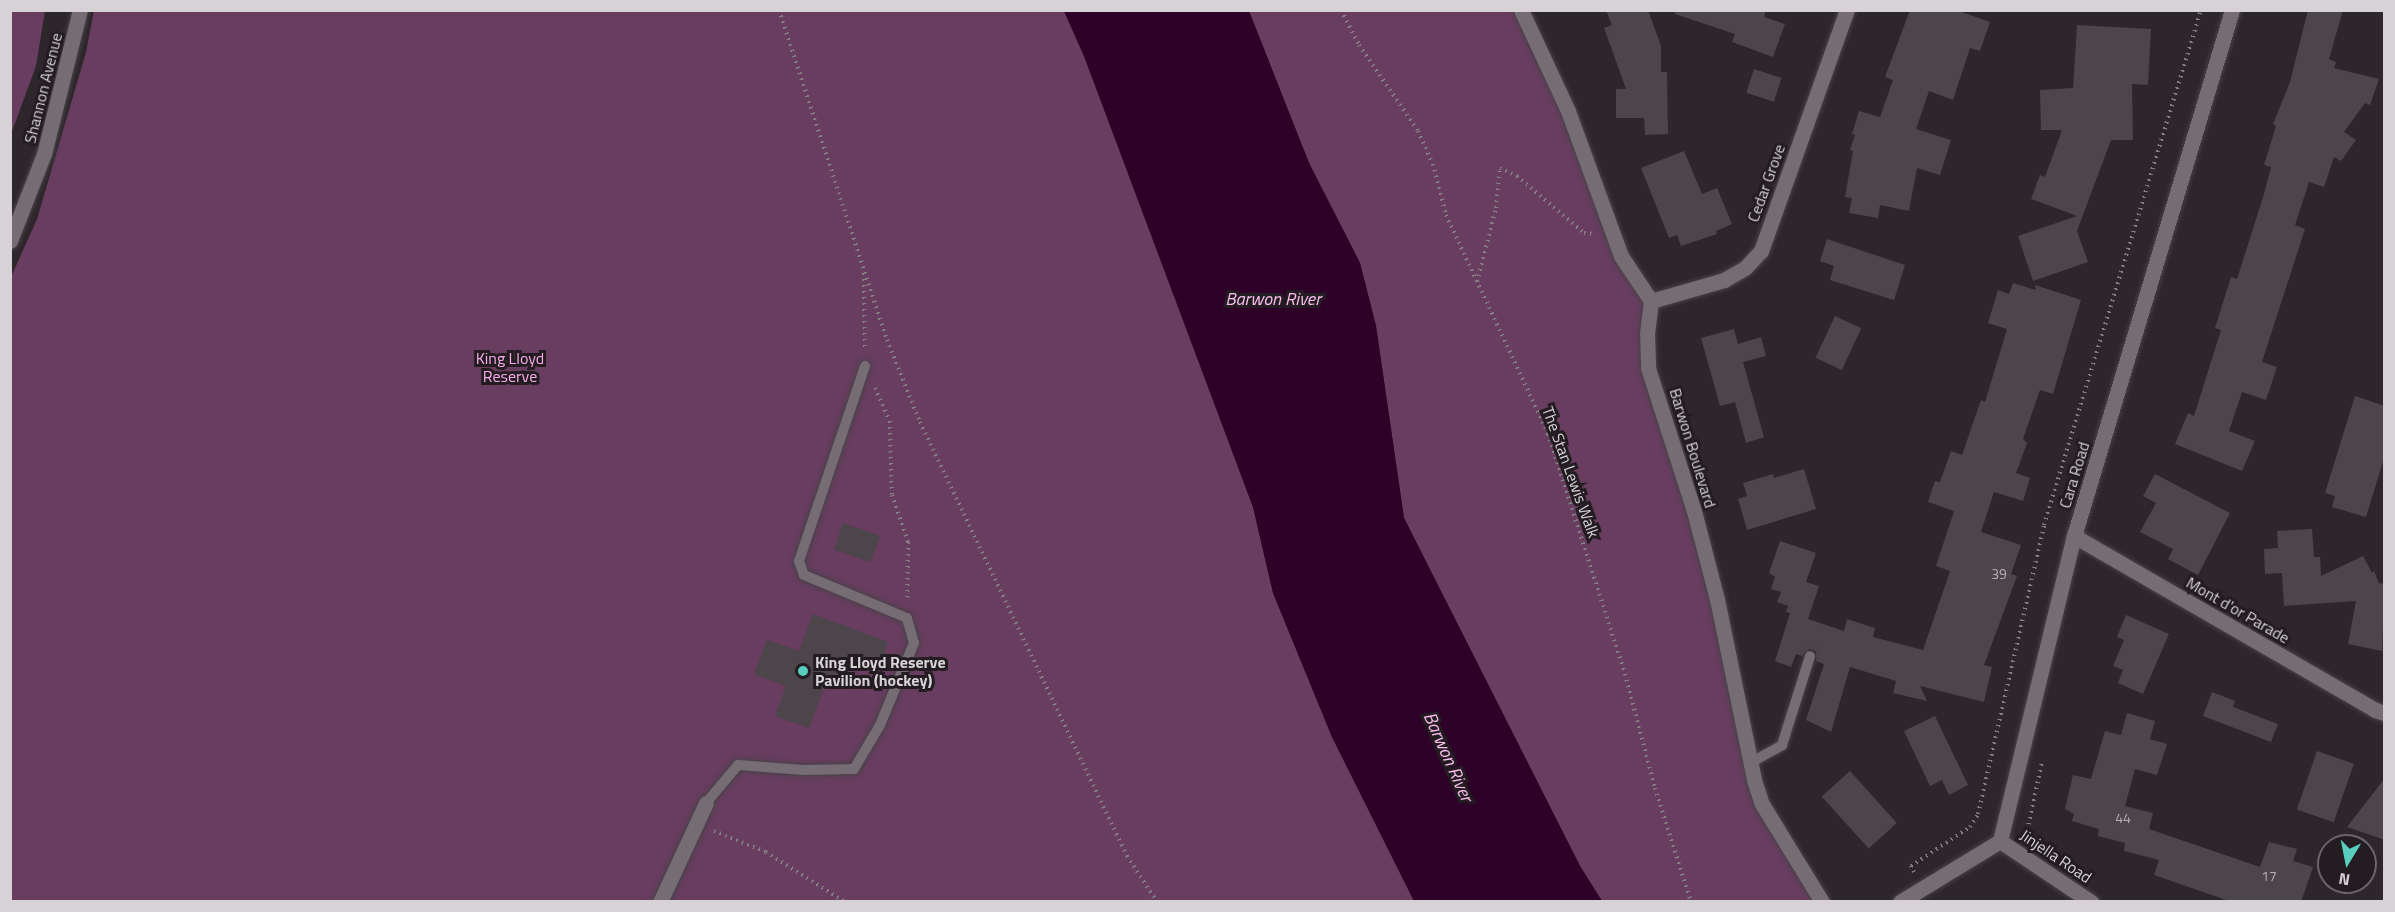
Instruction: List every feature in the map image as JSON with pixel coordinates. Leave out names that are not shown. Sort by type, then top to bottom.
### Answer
[{"type":"street","name":"Shannon Avenue","points":[[10,241],[44,154],[80,10]]},
{"type":"street","points":[[1521,10],[1568,111],[1621,256],[1651,302]]},
{"type":"street","name":"Cedar Grove","points":[[1651,302],[1724,280],[1745,268],[1761,251],[1847,10]]},
{"type":"street","name":"Cara Road","points":[[2000,841],[2074,536],[2232,10]]},
{"type":"street","name":"Barwon Boulevard","points":[[1651,302],[1647,333],[1648,368],[1690,500],[1717,599],[1750,763],[1762,804],[1822,902]]},
{"type":"street","name":"Mont d'or Parade","points":[[2074,536],[2375,710],[2385,713]]},
{"type":"street","points":[[660,902],[706,803]]},
{"type":"street","points":[[1900,902],[2000,841]]},
{"type":"street","name":"Jinjella Road","points":[[2000,841],[2091,902]]},
{"type":"lane","points":[[706,803],[738,765],[804,770],[854,769],[880,725],[914,643],[907,618],[804,575],[800,561],[865,366]]},
{"type":"lane","points":[[1750,763],[1782,745],[1810,656]]},
{"type":"path","points":[[779,10],[887,340],[920,422],[1127,856],[1157,902]]},
{"type":"path","name":"The Stan Lewis Walk","points":[[1341,10],[1359,45],[1418,131],[1433,164],[1446,215],[1548,434],[1625,674],[1655,788],[1691,902]]},
{"type":"path","points":[[1921,889],[1911,866],[1970,827],[1978,814],[2044,525],[2201,10]]},
{"type":"path","points":[[1477,282],[1496,208],[1500,168],[1517,176],[1584,233],[1614,238]]},
{"type":"path","points":[[864,269],[865,366],[890,421],[892,495],[908,542],[907,618]]},
{"type":"path","points":[[2021,855],[2044,752]]},
{"type":"path","points":[[696,824],[766,852],[845,902]]},
{"type":"green space","points":[[11,10],[45,11],[36,66],[11,134]]},
{"type":"green space","name":"King Lloyd Reserve","points":[[94,10],[1064,11],[1084,56],[1253,507],[1273,593],[1332,737],[1414,901],[11,902],[11,277],[37,219],[86,52]]},
{"type":"green space","points":[[1249,11],[1521,11],[1611,230],[1651,301],[1648,368],[1694,511],[1754,780],[1822,901],[1602,901],[1580,866],[1404,518],[1376,326],[1360,263],[1309,163]]},
{"type":"water","name":"Barwon River","points":[[1064,11],[1249,11],[1309,163],[1360,263],[1376,326],[1404,518],[1580,866],[1602,901],[1414,901],[1332,737],[1273,593],[1253,507],[1084,56]]},
{"type":"building","points":[[1606,10],[1648,10],[1661,46],[1661,72],[1667,72],[1668,134],[1645,135],[1644,118],[1616,118],[1616,89],[1626,89],[1604,28],[1612,25]]},
{"type":"building","points":[[1676,10],[1766,10],[1764,17],[1785,24],[1773,57],[1732,42],[1735,34],[1675,14]]},
{"type":"building","points":[[1910,10],[1956,10],[1990,22],[1980,51],[1970,48],[1953,100],[1929,91],[1916,129],[1951,140],[1940,175],[1917,168],[1909,211],[1880,205],[1878,218],[1849,213],[1852,198],[1845,197],[1853,151],[1850,150],[1855,135],[1852,134],[1859,111],[1880,117],[1893,80],[1885,77]]},
{"type":"building","points":[[2308,10],[2343,10],[2329,59],[2336,62],[2334,68],[2379,79],[2370,105],[2365,103],[2344,132],[2356,140],[2341,161],[2334,157],[2324,187],[2309,182],[2295,225],[2305,229],[2262,362],[2277,367],[2266,400],[2242,392],[2229,431],[2255,441],[2242,471],[2175,444],[2188,413],[2194,416],[2221,330],[2215,328],[2231,277],[2237,279],[2264,194],[2271,167],[2264,165],[2276,126],[2273,124],[2290,82]]},
{"type":"building","points":[[2077,25],[2151,29],[2148,85],[2132,84],[2133,140],[2111,140],[2077,231],[2088,262],[2033,281],[2018,236],[2077,216],[2031,199],[2040,175],[2045,177],[2062,130],[2041,130],[2040,90],[2073,88]]},
{"type":"building","points":[[1754,69],[1782,78],[1774,102],[1746,93]]},
{"type":"building","points":[[1684,151],[1702,194],[1717,188],[1732,224],[1716,231],[1717,234],[1681,246],[1677,235],[1669,238],[1641,168]]},
{"type":"building","points":[[1827,239],[1905,265],[1894,300],[1830,280],[1834,266],[1820,261]]},
{"type":"building","points":[[2013,283],[2036,290],[2035,285],[2081,300],[2053,394],[2040,390],[2023,439],[2027,443],[2016,473],[2030,478],[2023,501],[1994,492],[1981,532],[2021,545],[2011,574],[2017,576],[1984,665],[1992,667],[1984,702],[1920,686],[1927,701],[1893,693],[1896,681],[1850,667],[1831,732],[1806,720],[1824,664],[1816,661],[1816,651],[1809,649],[1802,656],[1796,654],[1791,667],[1775,661],[1790,613],[1786,612],[1788,606],[1777,602],[1781,592],[1771,589],[1775,577],[1769,573],[1780,541],[1816,553],[1806,582],[1819,586],[1808,619],[1844,631],[1847,619],[1875,628],[1873,637],[1923,650],[1950,571],[1936,566],[1954,511],[1928,502],[1935,481],[1940,482],[1951,451],[1962,455],[1981,400],[1985,402],[2007,329],[1988,323],[1998,290],[2009,294]]},
{"type":"building","points":[[1835,316],[1861,328],[1842,370],[1816,358]]},
{"type":"building","points":[[1734,329],[1738,344],[1761,337],[1766,356],[1743,362],[1764,437],[1746,443],[1735,402],[1720,406],[1701,338]]},
{"type":"building","points":[[2355,396],[2385,406],[2385,455],[2366,517],[2332,507],[2335,496],[2325,493]]},
{"type":"building","points":[[1804,469],[1816,509],[1747,530],[1738,499],[1747,496],[1743,483],[1773,474],[1774,478]]},
{"type":"building","points":[[2155,474],[2230,513],[2198,575],[2168,559],[2173,549],[2140,532],[2156,503],[2143,496]]},
{"type":"building","points":[[843,523],[880,536],[871,562],[834,549]]},
{"type":"building","points":[[2312,529],[2314,557],[2320,557],[2321,576],[2363,556],[2372,573],[2374,571],[2379,583],[2385,584],[2382,651],[2348,644],[2356,601],[2284,606],[2282,573],[2265,574],[2264,549],[2278,548],[2277,531]]},
{"type":"building","name":"King Lloyd Reserve Pavilion (hockey)","points":[[813,614],[888,642],[879,668],[855,659],[845,685],[827,679],[809,728],[775,716],[786,686],[754,674],[767,640],[799,651]]},
{"type":"building","points":[[2126,615],[2169,634],[2143,694],[2118,683],[2123,670],[2113,666],[2124,640],[2117,637]]},
{"type":"building","points":[[2212,692],[2235,701],[2233,707],[2278,724],[2271,742],[2203,716]]},
{"type":"building","points":[[2127,713],[2155,721],[2150,739],[2167,744],[2157,775],[2135,769],[2125,806],[2153,813],[2149,829],[2260,867],[2269,842],[2297,849],[2293,861],[2313,867],[2301,902],[2232,902],[2154,875],[2159,860],[2124,851],[2125,843],[2098,836],[2099,829],[2072,821],[2074,814],[2065,809],[2073,775],[2091,779],[2105,731],[2121,735]]},
{"type":"building","points":[[1935,716],[1968,785],[1949,795],[1942,780],[1930,786],[1904,731]]},
{"type":"building","points":[[2317,751],[2354,764],[2334,822],[2297,810]]},
{"type":"building","points":[[1850,771],[1897,823],[1869,848],[1822,796]]},
{"type":"building","points":[[2385,778],[2385,840],[2377,837],[2377,834],[2367,834],[2347,827]]},
{"type":"place","name":"King Lloyd Reserve Pavilion (hockey)","points":[[803,671]]}]
